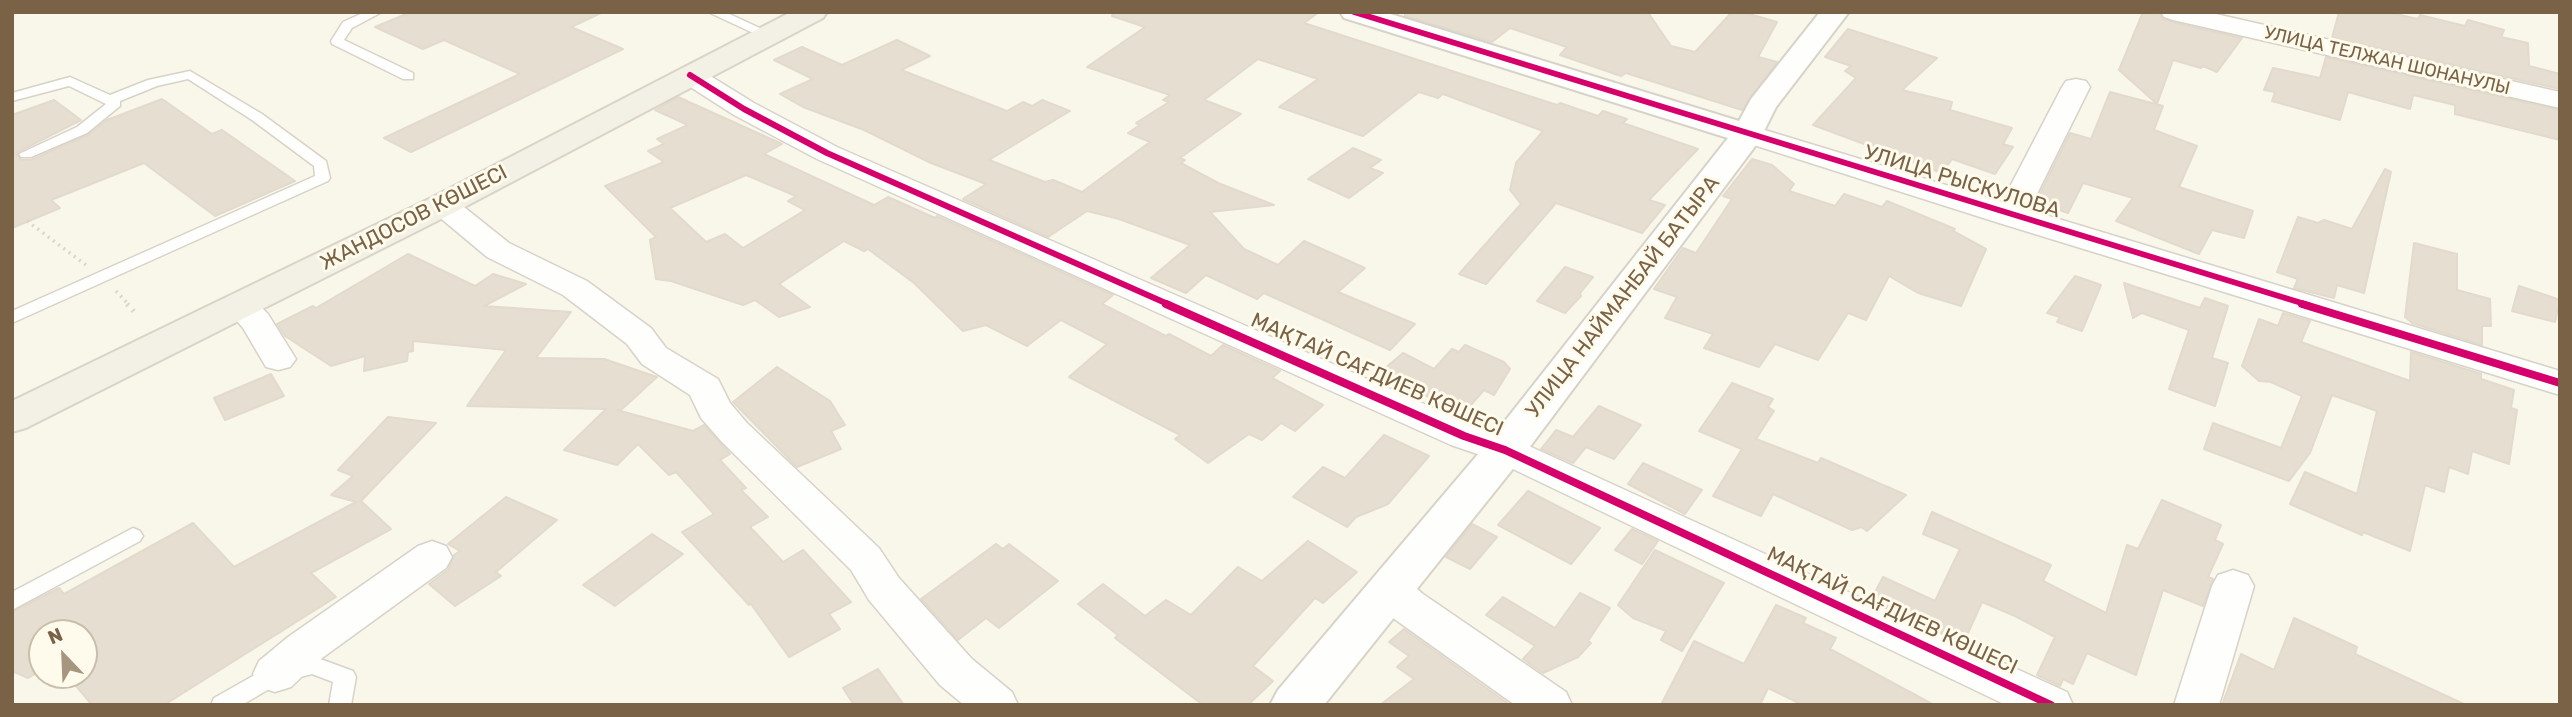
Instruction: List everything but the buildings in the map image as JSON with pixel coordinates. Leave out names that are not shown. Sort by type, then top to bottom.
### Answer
[{"type":"main road","name":"ЖАНДОСОВ КӨШЕСІ","points":[[12,418],[443,205],[813,12]]},
{"type":"street","name":"УЛИЦА РЫСКУЛОВА","points":[[1354,12],[2560,383]]},
{"type":"street","name":"УЛИЦА НАЙМАНБАЙ БАТЫРА","points":[[1295,705],[1505,450],[1748,134],[1762,105],[1835,12]]},
{"type":"street","name":"УЛИЦА ТЕЛЖАН ШОНАНУЛЫ","points":[[2173,12],[2560,100]]},
{"type":"street","name":"МАҚТАЙ САҒДИЕВ КӨШЕСІ","points":[[690,75],[744,109],[860,168],[1464,436],[1505,450],[2051,705]]},
{"type":"street","points":[[2010,216],[2076,87]]},
{"type":"street","points":[[443,205],[498,250],[575,288],[639,336],[653,356],[705,388],[715,409],[734,432],[865,558],[884,589],[957,672],[996,705]]},
{"type":"street","points":[[240,305],[256,322],[278,359]]},
{"type":"street","points":[[275,674],[303,649],[432,557]]},
{"type":"street","points":[[2196,705],[2233,586]]},
{"type":"street","points":[[1390,590],[1408,606],[1550,705]]},
{"type":"lane","points":[[376,12],[347,25],[337,41],[408,75]]},
{"type":"lane","points":[[714,12],[769,35]]},
{"type":"lane","points":[[12,318],[323,178],[321,164],[257,117],[190,75],[153,83],[110,100]]},
{"type":"lane","points":[[12,97],[70,81],[115,103],[82,130],[26,154]]},
{"type":"lane","points":[[12,602],[133,536]]},
{"type":"lane","points":[[222,705],[275,674],[312,665],[345,677],[340,705]]},
{"type":"cycle path","points":[[1354,12],[2560,383]]},
{"type":"cycle path","points":[[690,75],[744,109],[827,153],[1464,436],[1505,450],[2051,705]]}]
